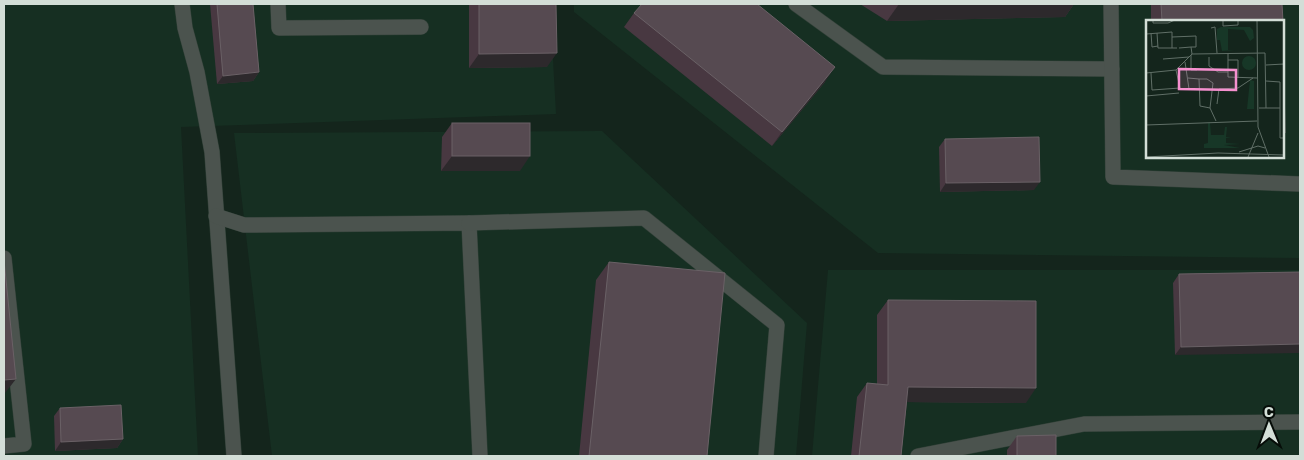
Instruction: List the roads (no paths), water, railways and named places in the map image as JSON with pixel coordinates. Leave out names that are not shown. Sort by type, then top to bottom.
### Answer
[{"type":"lane","points":[[182,4],[185,28],[197,72],[212,152],[234,456]]},
{"type":"lane","points":[[278,4],[279,28],[421,27]]},
{"type":"lane","points":[[796,4],[883,67],[1112,69]]},
{"type":"lane","points":[[1111,4],[1114,177],[1300,184]]},
{"type":"lane","points":[[216,216],[244,225],[469,223],[644,218],[777,325],[766,456]]},
{"type":"lane","points":[[469,223],[480,456]]},
{"type":"lane","points":[[4,258],[24,444],[4,446]]},
{"type":"lane","points":[[918,456],[1084,424],[1300,422]]}]
